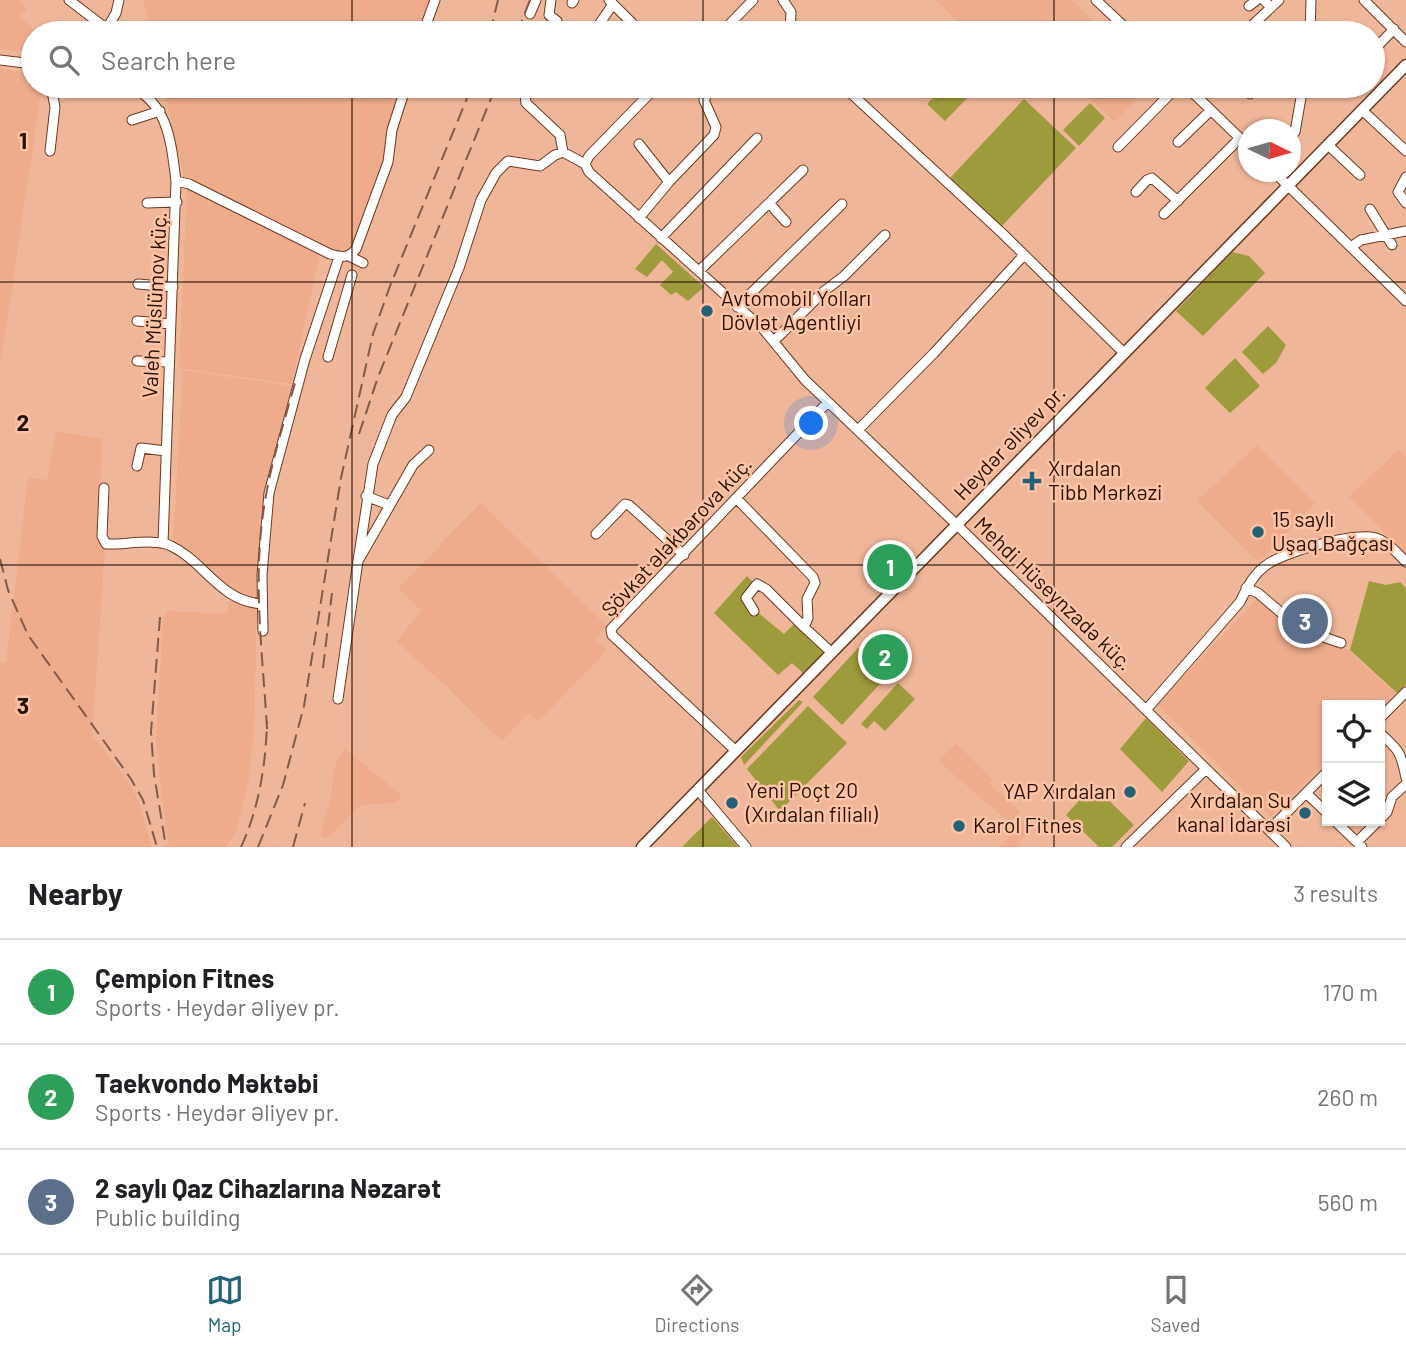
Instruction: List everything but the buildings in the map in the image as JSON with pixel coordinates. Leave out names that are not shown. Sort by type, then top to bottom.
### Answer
[{"type":"main road","name":"Heydər Əliyev pr.","points":[[1385,86],[1406,65]]},
{"type":"main road","name":"Heydər Əliyev pr.","points":[[642,847],[1374,98]]},
{"type":"street","points":[[69,0],[94,21]]},
{"type":"street","points":[[112,21],[118,0]]},
{"type":"street","points":[[427,21],[435,0]]},
{"type":"street","points":[[530,14],[536,0]]},
{"type":"street","points":[[551,0],[549,15],[557,20]]},
{"type":"street","points":[[733,21],[753,0]]},
{"type":"street","points":[[783,0],[791,12],[791,21]]},
{"type":"street","points":[[1096,0],[1118,21]]},
{"type":"street","points":[[1264,0],[1271,8]]},
{"type":"street","points":[[1258,21],[1279,0]]},
{"type":"street","points":[[1311,0],[1311,21]]},
{"type":"street","points":[[1364,0],[1406,41]]},
{"type":"street","points":[[601,21],[611,2],[630,21]]},
{"type":"street","points":[[1385,38],[1394,29]]},
{"type":"street","points":[[0,60],[21,63]]},
{"type":"street","points":[[50,151],[55,107],[53,98]]},
{"type":"street","points":[[132,120],[160,111],[151,98]]},
{"type":"street","points":[[263,631],[264,533],[270,493],[305,359],[329,285],[344,256],[356,249],[388,162],[402,98]]},
{"type":"street","points":[[338,699],[366,496],[373,464],[392,415],[407,397],[459,268],[481,200],[496,173],[508,162],[540,166],[563,152],[560,135],[526,103],[525,98]]},
{"type":"street","points":[[585,164],[589,156],[645,98]]},
{"type":"street","points":[[639,218],[714,135],[716,128],[705,98]]},
{"type":"street","points":[[856,98],[1024,255],[1124,354]]},
{"type":"street","points":[[1118,147],[1166,98]]},
{"type":"street","points":[[1198,98],[1238,136]]},
{"type":"street","points":[[1297,119],[1301,98]]},
{"type":"street","points":[[1178,142],[1211,110]]},
{"type":"street","points":[[1362,110],[1406,151]]},
{"type":"street","name":"Valeh Müslümov küç.","points":[[160,111],[167,131],[177,202],[163,543]]},
{"type":"street","points":[[661,237],[757,138]]},
{"type":"street","points":[[1164,214],[1238,140]]},
{"type":"street","points":[[639,144],[669,182]]},
{"type":"street","points":[[1328,145],[1360,175]]},
{"type":"street","name":"Mehdi Hüseynzadə küç.","points":[[563,152],[585,164],[589,172],[773,340],[828,402],[1269,830],[1279,845]]},
{"type":"street","points":[[699,271],[803,170]]},
{"type":"street","points":[[1406,177],[1398,192],[1406,203]]},
{"type":"street","points":[[1136,192],[1152,178],[1178,201]]},
{"type":"street","points":[[176,181],[189,184],[363,263]]},
{"type":"street","points":[[1286,182],[1406,301]]},
{"type":"street","points":[[146,202],[177,202]]},
{"type":"street","points":[[769,203],[786,222]]},
{"type":"street","points":[[737,307],[842,204]]},
{"type":"street","points":[[1370,209],[1392,245]]},
{"type":"street","points":[[1351,247],[1361,240],[1406,231]]},
{"type":"street","points":[[773,340],[823,292],[845,276],[884,235]]},
{"type":"street","points":[[858,430],[934,353],[1024,255]]},
{"type":"street","points":[[328,357],[352,275]]},
{"type":"street","points":[[138,284],[173,287]]},
{"type":"street","points":[[329,285],[347,292]]},
{"type":"street","points":[[137,321],[171,324]]},
{"type":"street","points":[[138,361],[169,362]]},
{"type":"street","name":"Şövkət Ələkbərova küç.","points":[[736,751],[611,632],[612,627],[828,402]]},
{"type":"street","points":[[136,466],[141,448],[166,451]]},
{"type":"street","points":[[358,561],[413,465],[429,450]]},
{"type":"street","points":[[104,488],[104,542],[163,543],[177,549],[238,599],[262,604]]},
{"type":"street","points":[[366,496],[389,505]]},
{"type":"street","points":[[737,499],[813,577],[815,586],[807,599],[808,618],[804,627]]},
{"type":"street","points":[[596,534],[625,504],[684,555]]},
{"type":"street","points":[[1146,710],[1240,602],[1257,573],[1272,561],[1349,537],[1377,539],[1390,546],[1406,562]]},
{"type":"street","points":[[754,611],[746,601],[746,594],[757,584],[832,653]]},
{"type":"street","points":[[1246,588],[1258,593],[1300,629],[1341,643]]},
{"type":"street","points":[[1385,713],[1406,692]]},
{"type":"street","points":[[1385,738],[1400,752],[1406,778]]},
{"type":"street","points":[[1126,847],[1206,769]]},
{"type":"street","points":[[1269,830],[1322,777]]},
{"type":"street","points":[[1385,814],[1392,797],[1406,784]]},
{"type":"street","points":[[698,790],[746,847]]},
{"type":"street","points":[[1306,793],[1322,809]]},
{"type":"street","points":[[1340,826],[1360,845],[1374,826]]},
{"type":"shaded area","points":[[0,0],[19,0],[27,10],[20,16],[25,21],[21,21],[21,52],[0,49]]},
{"type":"shaded area","points":[[143,0],[430,0],[422,21],[148,21]]},
{"type":"shaded area","points":[[935,0],[1071,0],[1093,21],[957,21]]},
{"type":"shaded area","points":[[0,69],[21,72],[21,98],[40,98],[13,281],[0,279]]},
{"type":"shaded area","points":[[166,98],[397,98],[389,127],[386,158],[351,249],[337,250],[184,178]]},
{"type":"shaded area","points":[[933,98],[967,98],[945,121],[927,104]]},
{"type":"shaded area","points":[[1089,98],[1137,98],[1115,122]]},
{"type":"shaded area","points":[[1024,99],[1076,148],[1001,227],[950,178]]},
{"type":"shaded area","points":[[1090,103],[1105,118],[1079,146],[1063,130]]},
{"type":"shaded area","points":[[187,189],[320,253],[292,384],[179,368]]},
{"type":"shaded area","points":[[656,244],[704,287],[688,301],[676,292],[671,295],[660,285],[673,272],[662,260],[647,277],[635,269]]},
{"type":"shaded area","points":[[1232,252],[1249,256],[1265,273],[1203,336],[1176,311]]},
{"type":"shaded area","points":[[0,281],[13,282],[0,366]]},
{"type":"shaded area","points":[[1268,326],[1286,345],[1276,363],[1263,374],[1242,352]]},
{"type":"shaded area","points":[[1235,358],[1260,386],[1230,413],[1205,388]]},
{"type":"shaded area","points":[[183,370],[292,386],[260,515],[257,601],[238,597],[173,539]]},
{"type":"shaded area","points":[[56,431],[102,439],[99,541],[105,549],[92,735],[128,781],[139,802],[152,847],[0,847],[0,663],[6,663],[28,478],[47,480]]},
{"type":"shaded area","name":"15 saylı Uşaq Bağçası","points":[[1257,445],[1315,503],[1259,562],[1197,501]]},
{"type":"shaded area","points":[[1399,449],[1406,456],[1406,554],[1349,497]]},
{"type":"shaded area","points":[[481,503],[607,626],[595,639],[607,650],[538,722],[528,713],[502,741],[397,642],[421,610],[398,588]]},
{"type":"shaded area","points":[[747,576],[758,587],[745,602],[784,634],[795,623],[825,651],[803,673],[792,663],[778,675],[714,613]]},
{"type":"shaded area","points":[[1369,581],[1386,585],[1400,582],[1406,588],[1406,685],[1397,693],[1350,650]]},
{"type":"shaded area","points":[[1258,598],[1301,633],[1348,650],[1396,694],[1385,706],[1385,700],[1322,700],[1322,767],[1271,817],[1157,705]]},
{"type":"shaded area","points":[[229,601],[257,607],[254,733],[248,785],[236,832],[226,847],[169,847],[156,738],[163,620],[168,611],[227,614]]},
{"type":"shaded area","points":[[858,648],[888,675],[842,725],[813,697]]},
{"type":"shaded area","points":[[898,683],[915,699],[885,731],[874,721],[867,729],[861,724]]},
{"type":"shaded area","points":[[799,700],[803,702],[744,765],[741,757]]},
{"type":"shaded area","points":[[808,706],[847,743],[780,811],[747,769]]},
{"type":"shaded area","points":[[1146,718],[1189,761],[1162,792],[1120,749]]},
{"type":"shaded area","points":[[956,743],[993,780],[990,784],[1021,812],[1010,823],[938,761]]},
{"type":"shaded area","points":[[344,748],[402,796],[396,803],[360,806],[326,839],[320,835],[332,793],[333,770]]},
{"type":"shaded area","points":[[1093,785],[1134,825],[1112,847],[1099,847],[1066,815]]},
{"type":"shaded area","points":[[1033,813],[1040,820],[1019,842],[1019,847],[999,847]]},
{"type":"shaded area","points":[[712,817],[738,847],[682,847]]},
{"type":"railway","points":[[493,21],[498,0]]},
{"type":"railway","points":[[522,21],[530,0]]},
{"type":"railway","points":[[258,847],[283,785],[304,706],[341,478],[373,334],[467,98]]},
{"type":"railway","points":[[359,434],[378,377],[491,98]]},
{"type":"railway","points":[[267,729],[260,622],[260,541],[269,481],[295,383]]},
{"type":"railway","points":[[0,559],[8,590],[28,635],[131,779],[143,800],[157,847]]},
{"type":"railway","points":[[323,668],[332,593]]},
{"type":"railway","points":[[160,617],[151,732],[154,774],[166,847]]},
{"type":"railway","points":[[241,847],[253,817],[260,786],[267,721]]},
{"type":"railway","points":[[293,847],[305,803]]},
{"type":"place","name":"Avtomobil Yolları Dövlət Agentliyi","points":[[707,311]]},
{"type":"place","name":"Xırdalan Tibb Mərkəzi","points":[[1032,481]]},
{"type":"place","name":"15 saylı Uşaq Bağçası","points":[[1258,532]]},
{"type":"place","name":"Çempion Fitnes","points":[[890,567]]},
{"type":"place","name":"2 saylı Qaz Cihazlarına Nəzarət","points":[[1305,621]]},
{"type":"place","name":"Taekvondo Məktəbi","points":[[885,657]]},
{"type":"place","name":"YAP Xırdalan","points":[[1130,792]]},
{"type":"place","name":"Yeni Poçt 20 (Xırdalan filialı)","points":[[732,803]]},
{"type":"place","name":"Xırdalan Su kanal İdarəsi","points":[[1305,813]]},
{"type":"place","name":"Karol Fitnes","points":[[959,826]]}]
